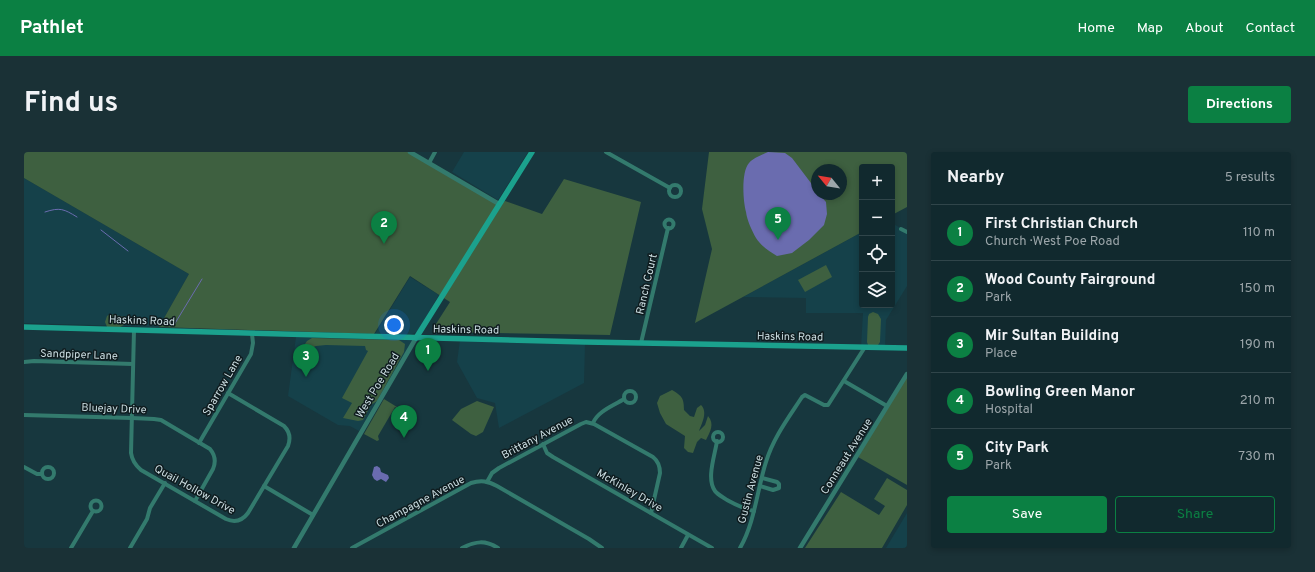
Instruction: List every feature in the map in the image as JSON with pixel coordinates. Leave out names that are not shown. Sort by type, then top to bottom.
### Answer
[{"type":"main road","name":"West Poe Road","points":[[416,338],[532,152]]},
{"type":"main road","name":"Haskins Road","points":[[24,327],[416,338],[907,348]]},
{"type":"street","points":[[410,152],[499,204]]},
{"type":"street","points":[[429,163],[435,152]]},
{"type":"street","points":[[606,152],[670,188]]},
{"type":"street","name":"Ranch Court","points":[[641,343],[668,228]]},
{"type":"street","points":[[901,229],[907,232]]},
{"type":"street","points":[[132,418],[134,330]]},
{"type":"street","name":"Sparrow Lane","points":[[199,442],[251,354],[253,343],[252,334]]},
{"type":"street","name":"West Poe Road","points":[[294,548],[416,338]]},
{"type":"street","name":"Gustin Avenue","points":[[740,548],[749,529],[766,461],[773,444],[802,397],[805,395],[826,406],[831,402],[864,347]]},
{"type":"street","name":"Sandpiper Lane","points":[[24,362],[133,364]]},
{"type":"street","name":"Conneaut Avenue","points":[[800,548],[907,374]]},
{"type":"street","points":[[844,381],[887,406]]},
{"type":"street","name":"Quail Hollow Drive","points":[[132,418],[132,460],[141,470],[229,520],[237,521],[242,519],[248,513],[288,446],[290,439],[289,433],[278,421],[228,393]]},
{"type":"street","points":[[624,399],[600,413],[595,418],[593,423],[653,457],[658,464],[660,473],[651,513]]},
{"type":"street","name":"Bluejay Drive","points":[[24,415],[161,420],[212,451],[215,464],[194,501]]},
{"type":"street","name":"Brittany Avenue","points":[[487,482],[490,475],[494,471],[581,424],[586,422],[593,423]]},
{"type":"street","points":[[717,441],[711,476],[713,487],[718,494],[734,504],[741,508],[754,511]]},
{"type":"street","name":"McKinley Drive","points":[[543,444],[547,453],[553,457],[712,548]]},
{"type":"street","points":[[24,467],[37,474],[42,474]]},
{"type":"street","points":[[760,486],[773,490],[779,488],[779,484],[777,482],[762,478]]},
{"type":"street","points":[[487,482],[497,486],[602,548]]},
{"type":"street","name":"Champagne Avenue","points":[[352,548],[471,483],[487,482]]},
{"type":"street","points":[[130,548],[147,519],[150,508],[165,484]]},
{"type":"street","points":[[264,486],[313,515]]},
{"type":"street","points":[[71,548],[92,511]]},
{"type":"street","points":[[681,548],[688,535]]},
{"type":"street","points":[[462,548],[470,544],[481,542],[489,543],[498,548]]},
{"type":"shaded area","points":[[464,152],[528,152],[498,200],[452,172]]},
{"type":"shaded area","points":[[24,178],[189,274],[159,327],[24,323]]},
{"type":"shaded area","points":[[895,225],[907,232],[907,286],[895,305]]},
{"type":"shaded area","points":[[859,234],[859,308],[893,308],[886,320],[885,348],[861,347],[863,313],[806,313],[806,298],[743,297]]},
{"type":"shaded area","points":[[410,277],[439,295],[417,332],[410,335],[375,334]]},
{"type":"shaded area","points":[[296,337],[414,339],[359,431],[350,426],[338,425],[288,396]]},
{"type":"shaded area","points":[[460,340],[585,344],[584,383],[499,428],[495,403],[477,398],[457,362]]},
{"type":"shaded area","points":[[907,513],[907,548],[886,548]]},
{"type":"green space","points":[[24,152],[410,152],[499,204],[505,201],[542,214],[564,179],[641,202],[610,335],[436,332],[434,327],[450,302],[410,276],[374,334],[159,327],[189,274],[24,178]]},
{"type":"green space","points":[[709,152],[907,152],[907,207],[895,213],[895,164],[859,164],[859,234],[695,323],[712,249],[702,209]]},
{"type":"green space","points":[[826,265],[832,277],[805,292],[798,280]]},
{"type":"green space","points":[[873,312],[878,314],[881,319],[880,342],[878,345],[868,345],[868,317],[869,314]]},
{"type":"green space","points":[[110,314],[125,317],[126,319],[124,325],[120,327],[107,327],[105,322],[107,316]]},
{"type":"green space","points":[[312,338],[399,340],[405,344],[404,352],[377,401],[371,405],[363,420],[358,421],[343,418],[352,403],[342,398],[368,351],[366,350],[365,346],[326,345],[316,346],[309,349],[305,347],[307,341]]},
{"type":"green space","points":[[907,374],[907,485],[858,457]]},
{"type":"green space","points":[[672,390],[682,398],[684,410],[690,416],[694,417],[697,408],[701,405],[703,408],[704,418],[699,431],[705,425],[708,416],[711,422],[711,428],[706,440],[701,438],[697,442],[693,453],[688,452],[684,448],[685,436],[666,424],[660,413],[657,403],[660,396]]},
{"type":"green space","points":[[384,399],[397,408],[395,407],[378,436],[379,440],[377,441],[364,434]]},
{"type":"green space","points":[[477,401],[494,407],[483,432],[476,436],[452,420],[461,409]]},
{"type":"green space","points":[[887,478],[907,490],[907,505],[882,548],[805,548],[841,492],[879,515],[885,506],[874,499]]},
{"type":"water","points":[[768,152],[785,153],[792,158],[811,183],[811,200],[824,200],[826,202],[827,214],[824,225],[809,240],[792,253],[777,256],[768,250],[756,238],[747,218],[743,187],[746,167],[758,157]]},
{"type":"water","points":[[377,466],[380,468],[381,472],[388,475],[389,478],[386,482],[381,479],[377,481],[374,479],[372,475],[374,467]]},
{"type":"waterway","points":[[45,212],[58,209],[69,212],[77,217]]},
{"type":"waterway","points":[[101,230],[128,251]]},
{"type":"waterway","points":[[174,325],[202,279]]},
{"type":"place","name":"City Park","points":[[778,240]]},
{"type":"place","name":"Wood County Fairground","points":[[384,244]]},
{"type":"place","name":"First Christian Church","points":[[428,371]]},
{"type":"place","name":"Mir Sultan Building","points":[[306,377]]},
{"type":"place","name":"Bowling Green Manor","points":[[404,438]]}]
